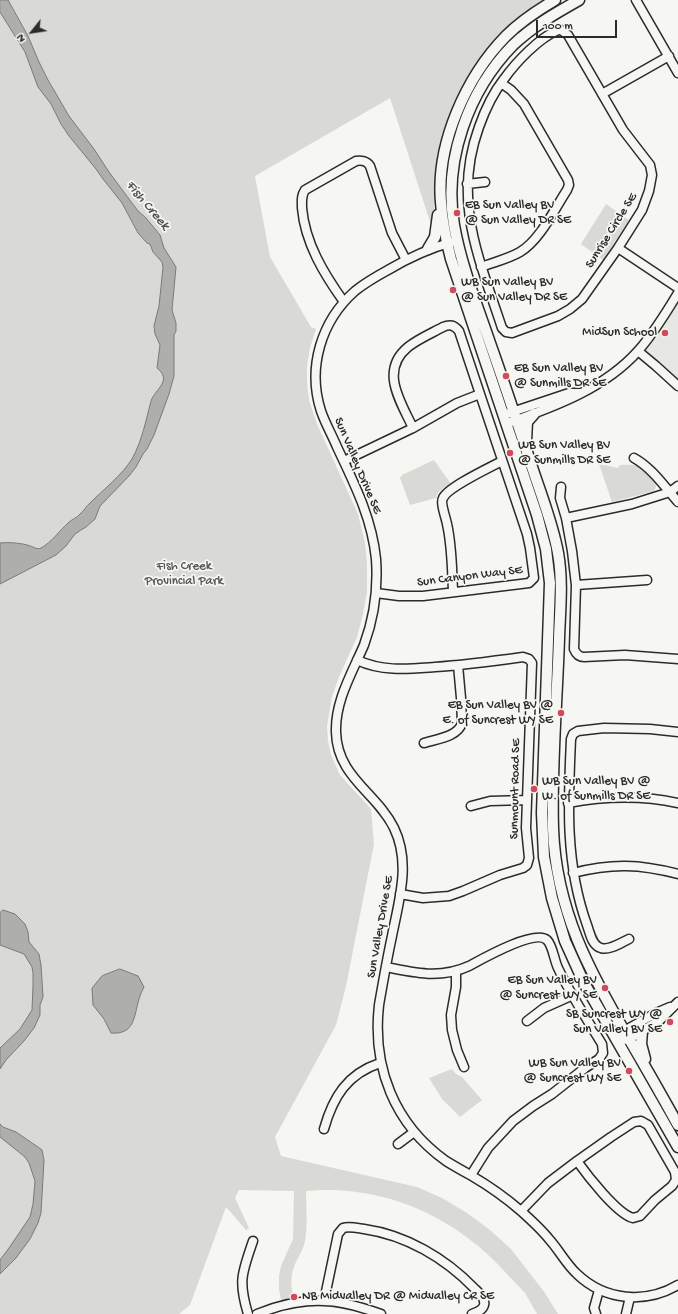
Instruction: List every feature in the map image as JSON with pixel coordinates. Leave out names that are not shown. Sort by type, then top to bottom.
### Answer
[{"type":"main road","points":[[428,249],[435,237],[440,201],[442,166],[451,129],[460,104],[473,79],[489,56],[507,35],[555,0]]},
{"type":"main road","points":[[579,0],[543,21],[515,44],[496,65],[474,100],[460,139],[452,178],[453,211],[458,241],[480,314],[552,528],[560,566],[561,593],[553,825],[556,864],[564,900],[578,944],[593,975],[678,1125]]},
{"type":"main road","points":[[440,201],[447,244],[540,526],[546,549],[549,571],[549,622],[542,836],[546,870],[555,909],[569,951],[584,983],[678,1147]]},
{"type":"main road","points":[[526,449],[527,422],[534,414]]},
{"type":"main road","points":[[642,1031],[642,1049],[653,1082]]},
{"type":"street","points":[[636,0],[678,73]]},
{"type":"street","name":"Sunrise Circle SE","points":[[561,30],[568,34],[628,138],[650,165],[652,175],[649,191],[642,210],[587,293],[576,305],[558,316],[512,333],[506,332],[502,328],[475,246],[469,219],[467,184],[470,159],[476,135],[489,102],[501,83],[512,67],[554,32],[561,30]]},
{"type":"street","points":[[602,94],[668,56]]},
{"type":"street","points":[[482,266],[514,255],[529,245],[537,236],[568,190],[569,185],[568,180],[524,104],[511,90],[501,83]]},
{"type":"street","points":[[344,302],[333,287],[316,257],[308,237],[302,199],[305,190],[356,161],[360,160],[367,163],[370,166],[392,233],[406,260]]},
{"type":"street","points":[[467,184],[485,182]]},
{"type":"street","name":"Sun Valley Drive SE","points":[[458,241],[428,249],[367,282],[356,290],[344,302],[332,318],[323,337],[318,353],[315,375],[317,396],[321,411],[360,494],[370,528],[376,561],[376,593],[368,633],[348,681],[339,710],[336,731],[342,760],[349,772],[381,808],[395,830],[400,844],[403,862],[403,881],[377,1019],[377,1039],[380,1063],[392,1096],[414,1132],[430,1148],[447,1161],[494,1189],[521,1211],[549,1239],[572,1270],[583,1280],[599,1290],[614,1295],[630,1297],[643,1297],[656,1294],[678,1285]]},
{"type":"street","points":[[618,248],[678,288]]},
{"type":"street","points":[[515,416],[534,414],[567,401],[608,377],[638,351],[678,293]]},
{"type":"street","name":"Sun Canyon Way SE","points":[[376,593],[399,596],[422,596],[453,591],[527,584],[534,578],[527,534],[459,331],[453,326],[449,325],[443,327],[408,347],[401,354],[395,366],[395,389],[413,428]]},
{"type":"street","points":[[638,351],[678,386]]},
{"type":"street","points":[[504,419],[515,416],[569,393],[581,393]]},
{"type":"street","points":[[344,461],[480,394]]},
{"type":"street","points":[[634,458],[642,462],[678,502]]},
{"type":"street","points":[[453,591],[452,556],[442,502],[443,497],[470,477],[502,461]]},
{"type":"street","points":[[566,518],[632,504],[670,492],[678,486]]},
{"type":"street","points":[[561,487],[560,498],[566,518],[576,585],[574,649],[578,655],[584,658],[625,655],[678,659]]},
{"type":"street","points":[[576,585],[646,580]]},
{"type":"street","name":"Sunmount Road SE","points":[[357,660],[376,667],[394,670],[458,665],[523,657],[528,658],[532,665],[526,800],[526,828],[529,858],[526,866],[449,896],[423,898],[400,894]]},
{"type":"street","points":[[424,743],[453,734],[461,727],[461,698],[458,665]]},
{"type":"street","points":[[629,939],[606,949],[600,948],[594,942],[585,919],[573,873],[569,836],[568,803],[571,739],[575,732],[618,728],[678,732]]},
{"type":"street","points":[[568,803],[596,798],[630,797],[678,803]]},
{"type":"street","points":[[471,806],[490,801],[526,800]]},
{"type":"street","points":[[573,873],[602,867],[624,866],[655,868],[678,874]]},
{"type":"street","points":[[386,967],[424,974],[456,971],[499,950],[540,936],[546,939],[549,943],[558,968],[602,1044],[603,1051],[599,1059],[513,1122],[488,1148],[471,1175]]},
{"type":"street","points":[[456,971],[456,987],[451,1015],[452,1030],[457,1050],[464,1067]]},
{"type":"street","points":[[527,1021],[544,1008],[573,995]]},
{"type":"street","points":[[627,1035],[642,1031],[660,1020],[676,1004]]},
{"type":"street","points":[[617,1040],[627,1035],[656,1013],[676,1004]]},
{"type":"street","points":[[324,1129],[327,1116],[332,1105],[346,1083],[359,1072],[380,1063]]},
{"type":"street","points":[[521,1211],[548,1183],[602,1143],[634,1122],[642,1121],[648,1125],[675,1172],[676,1180],[672,1186],[655,1200],[640,1216],[633,1218],[625,1214],[603,1194],[577,1162]]},
{"type":"street","points":[[398,1144],[414,1132]]},
{"type":"street","points":[[324,1301],[338,1234],[343,1228],[348,1227],[376,1231],[400,1238],[420,1247],[444,1262],[464,1278],[484,1298],[485,1304],[483,1307],[472,1314]]},
{"type":"street","points":[[248,1314],[242,1297],[241,1279],[253,1242]]},
{"type":"street","points":[[596,1314],[594,1308],[599,1290]]},
{"type":"street","points":[[626,1314],[630,1297]]},
{"type":"street","points":[[256,1314],[266,1310],[289,1305],[324,1301],[364,1308],[381,1314]]},
{"type":"shaded area","points":[[0,0],[8,0],[28,36],[48,80],[69,116],[138,211],[160,235],[164,248],[176,267],[172,310],[176,323],[176,331],[174,335],[174,376],[169,394],[154,435],[136,467],[100,506],[95,519],[75,534],[66,546],[56,555],[0,584],[0,543],[20,543],[37,549],[45,546],[118,476],[132,459],[143,430],[151,401],[162,385],[163,381],[162,373],[157,368],[160,345],[155,334],[154,326],[159,306],[163,267],[162,262],[153,252],[150,244],[147,243],[138,233],[122,203],[69,136],[51,104],[38,87],[25,52],[0,12]]},
{"type":"shaded area","name":"MidSun School","points":[[678,293],[678,386],[638,351]]},
{"type":"shaded area","points":[[3,910],[15,914],[25,924],[29,942],[39,954],[43,997],[40,1005],[40,1015],[34,1028],[0,1069],[0,1048],[20,1029],[32,1010],[33,986],[32,967],[24,954],[0,945],[0,913]]},
{"type":"shaded area","points":[[120,969],[138,976],[144,987],[139,998],[134,1018],[129,1028],[119,1033],[111,1033],[104,1019],[93,1005],[92,988],[102,976]]},
{"type":"shaded area","points":[[0,1124],[3,1127],[16,1132],[42,1150],[44,1160],[41,1213],[38,1223],[30,1239],[16,1258],[0,1274],[0,1260],[30,1217],[35,1181],[29,1163],[25,1157],[0,1137]]},
{"type":"green space","name":"Fish Creek Provincial Park","points":[[0,0],[543,0],[490,46],[474,66],[461,88],[445,133],[440,157],[433,231],[390,98],[255,176],[270,257],[311,327],[316,329],[310,348],[307,366],[309,400],[317,424],[358,514],[365,543],[367,592],[363,614],[357,637],[339,677],[332,697],[327,726],[331,755],[340,775],[371,809],[374,844],[346,986],[336,1025],[275,1137],[281,1156],[417,1187],[442,1198],[467,1213],[490,1230],[511,1249],[545,1293],[558,1314],[537,1314],[525,1293],[486,1253],[464,1235],[441,1220],[416,1208],[390,1199],[363,1193],[335,1190],[306,1191],[306,1235],[304,1245],[295,1264],[291,1279],[294,1298],[281,1300],[279,1276],[281,1266],[293,1239],[294,1191],[239,1190],[235,1198],[249,1228],[246,1230],[226,1207],[190,1305],[179,1314],[0,1314]]},
{"type":"green space","points":[[606,204],[629,220],[603,260],[581,244]]},
{"type":"green space","points":[[434,460],[451,484],[440,491],[436,498],[410,505],[400,478],[402,475]]},
{"type":"green space","points":[[599,464],[618,468],[620,465],[640,467],[653,477],[656,488],[654,491],[612,502]]},
{"type":"green space","points":[[452,1069],[456,1074],[462,1077],[482,1100],[460,1117],[442,1099],[429,1078]]},
{"type":"place","name":"EB Sun Valley BV @ Sun Valley DR SE","points":[[457,213]]},
{"type":"place","name":"WB Sun Valley BV @ Sun Valley DR SE","points":[[453,290]]},
{"type":"place","name":"MidSun School","points":[[665,333]]},
{"type":"place","name":"EB Sun Valley BV @ Sunmills DR SE","points":[[506,376]]},
{"type":"place","name":"WB Sun Valley BV @ Sunmills DR SE","points":[[510,453]]},
{"type":"place","name":"EB Sun Valley BV @ E. of Suncrest WY SE","points":[[561,713]]},
{"type":"place","name":"WB Sun Valley BV @ W. of Sunmills DR SE","points":[[534,789]]},
{"type":"place","name":"EB Sun Valley BV @ Suncrest WY SE","points":[[605,988]]},
{"type":"place","name":"SB Suncrest WY @ Sun Valley BV SE","points":[[670,1022]]},
{"type":"place","name":"WB Sun Valley BV @ Suncrest WY SE","points":[[629,1071]]},
{"type":"place","name":"NB Midvalley DR @ Midvalley CR SE","points":[[294,1297]]},
{"type":"water label","name":"Fish Creek","points":[[147,206]]}]
